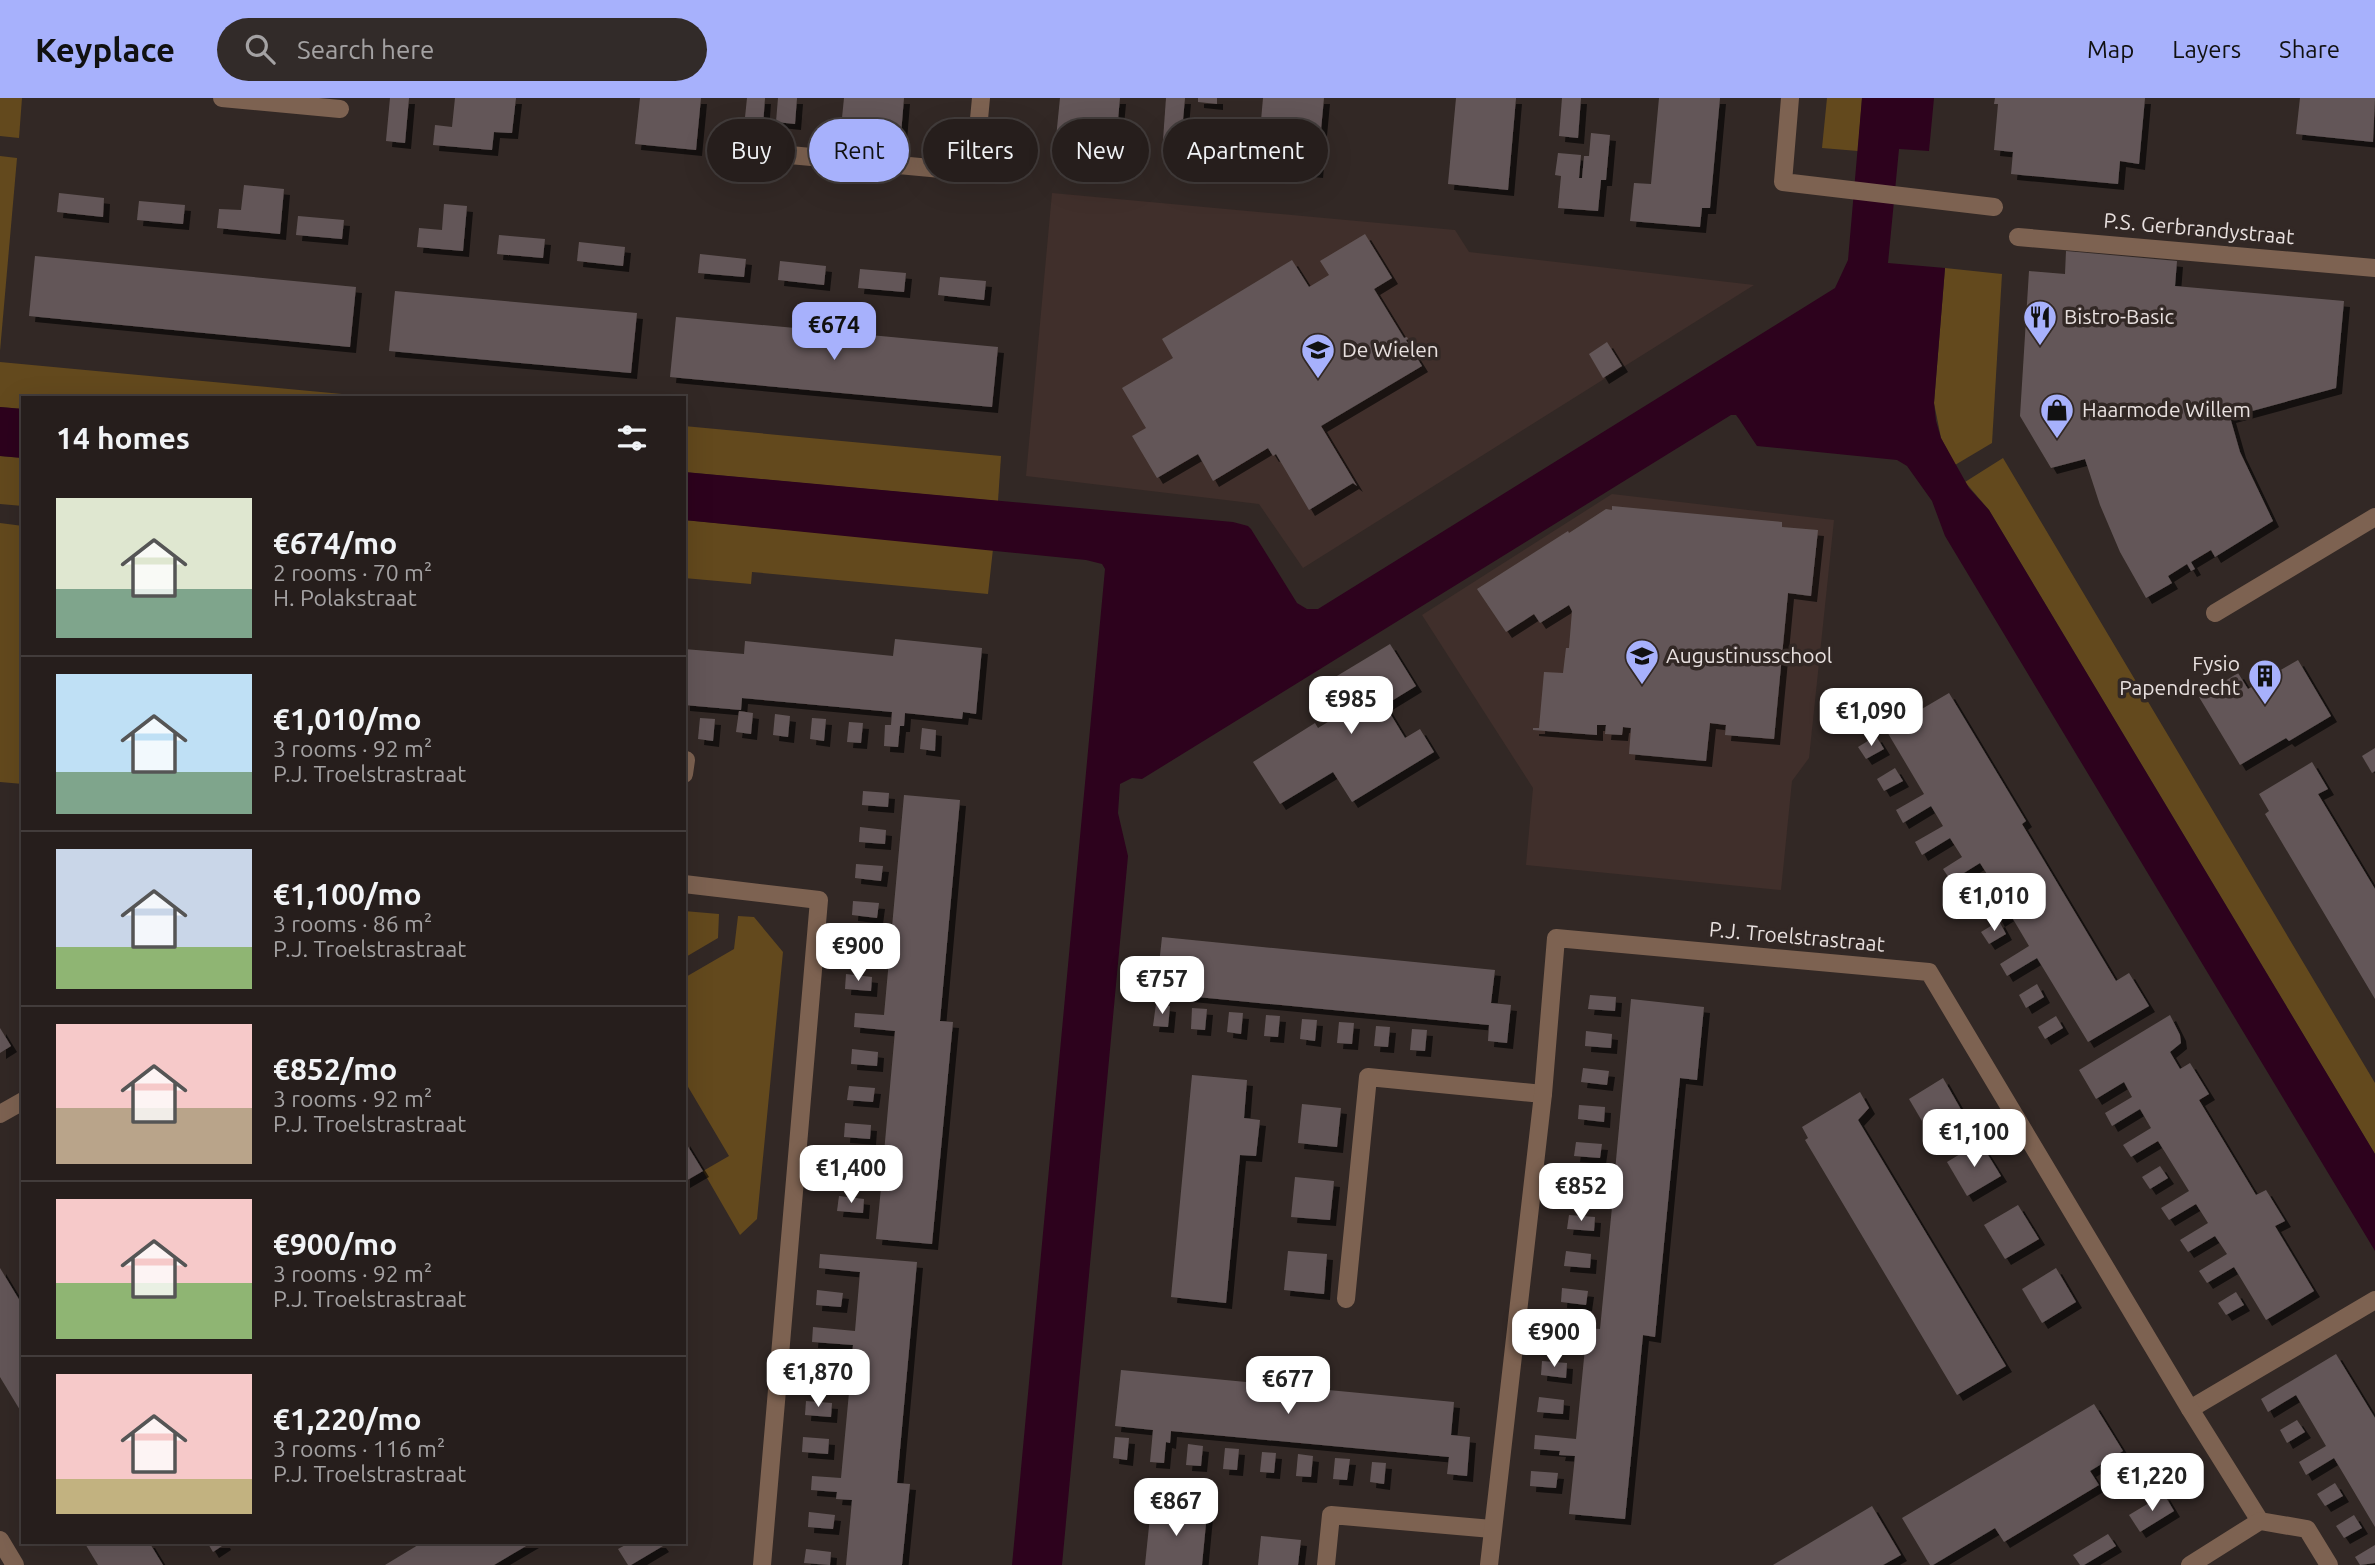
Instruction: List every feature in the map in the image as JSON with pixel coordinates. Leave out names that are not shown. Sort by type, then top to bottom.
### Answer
[{"type":"street","points":[[222,98],[340,109]]},
{"type":"street","points":[[795,155],[974,172],[981,98]]},
{"type":"street","points":[[1790,98],[1783,182],[1994,207]]},
{"type":"street","name":"P.S. Gerbrandystraat","points":[[2018,237],[2375,268]]},
{"type":"street","points":[[2215,613],[2375,517]]},
{"type":"street","points":[[686,884],[819,901],[762,1565]]},
{"type":"street","name":"P.J. Troelstrastraat","points":[[1489,1565],[1542,1094],[1556,938],[1929,972],[2190,1409],[2260,1521]]},
{"type":"street","points":[[1346,1299],[1368,1077],[1542,1094]]},
{"type":"street","points":[[0,1114],[21,1102]]},
{"type":"street","points":[[2190,1409],[2375,1300]]},
{"type":"street","points":[[1326,1565],[1331,1515],[1492,1529]]},
{"type":"street","points":[[2190,1565],[2260,1521],[2307,1529],[2329,1565]]},
{"type":"street","points":[[0,1540],[15,1565]]},
{"type":"shaded area","points":[[0,98],[22,98],[19,138],[0,136]]},
{"type":"shaded area","points":[[1827,98],[1862,98],[1858,151],[1822,148]]},
{"type":"shaded area","points":[[1862,98],[1934,98],[1929,151],[1899,149],[1888,263],[1945,268],[1934,403],[1941,438],[1969,488],[1989,510],[2375,1154],[2375,1251],[1945,536],[1932,501],[1907,466],[1897,460],[1757,446],[1736,415],[1731,415],[1142,779],[1132,778],[1120,784],[1118,813],[1128,856],[1062,1565],[1012,1565],[1105,569],[1102,564],[1086,560],[686,520],[686,472],[1233,522],[1251,529],[1297,603],[1307,609],[1318,609],[1835,288],[1848,260]]},
{"type":"shaded area","points":[[0,156],[17,158],[0,351]]},
{"type":"shaded area","name":"De Wielen","points":[[1052,193],[1455,230],[1469,252],[1754,285],[1303,568],[1259,504],[1026,476]]},
{"type":"shaded area","points":[[1945,268],[2002,274],[1992,443],[1955,465],[1941,438],[1934,403]]},
{"type":"shaded area","points":[[0,362],[363,396],[21,396],[21,409],[0,407]]},
{"type":"shaded area","points":[[0,407],[21,409],[21,458],[0,456]]},
{"type":"shaded area","points":[[686,426],[1001,456],[998,501],[686,472]]},
{"type":"shaded area","points":[[0,456],[21,458],[21,506],[0,504]]},
{"type":"shaded area","points":[[2003,458],[2375,1083],[2375,1154],[1989,510],[1965,482]]},
{"type":"shaded area","name":"Augustinusschool","points":[[1612,494],[1834,520],[1809,758],[1792,781],[1781,890],[1526,865],[1533,788],[1422,615]]},
{"type":"shaded area","points":[[686,520],[993,549],[988,594],[752,572],[751,584],[686,578]]},
{"type":"shaded area","points":[[0,523],[21,526],[21,784],[0,782]]},
{"type":"shaded area","points":[[686,911],[719,914],[718,938],[686,957]]},
{"type":"shaded area","points":[[738,916],[754,917],[783,952],[757,1219],[740,1235],[703,1171],[729,1156],[686,1083],[686,977],[734,949]]},
{"type":"building","points":[[390,98],[409,98],[405,143],[386,141]]},
{"type":"building","points":[[455,98],[516,98],[512,133],[494,132],[492,150],[433,145],[435,125],[452,127]]},
{"type":"building","points":[[640,98],[701,98],[696,150],[635,144]]},
{"type":"building","points":[[747,98],[765,98],[763,119],[745,119]]},
{"type":"building","points":[[778,98],[797,98],[795,124],[795,119],[776,119]]},
{"type":"building","points":[[844,98],[904,98],[902,119],[842,119]]},
{"type":"building","points":[[1060,98],[1120,98],[1118,119],[1058,119]]},
{"type":"building","points":[[1166,98],[1185,98],[1183,119],[1164,119]]},
{"type":"building","points":[[1198,98],[1217,98],[1217,104],[1198,102]]},
{"type":"building","points":[[1263,98],[1324,98],[1322,119],[1261,119]]},
{"type":"building","points":[[1456,98],[1516,98],[1508,190],[1448,184]]},
{"type":"building","points":[[1562,98],[1581,98],[1578,138],[1559,136]]},
{"type":"building","points":[[1659,98],[1720,98],[1710,208],[1702,208],[1700,227],[1630,221],[1634,183],[1651,184]]},
{"type":"building","points":[[1995,98],[2145,98],[2139,164],[2120,161],[2118,184],[2011,174],[2013,152],[1994,150],[1998,104],[1994,104]]},
{"type":"building","points":[[2300,98],[2375,98],[2373,142],[2296,134]]},
{"type":"building","points":[[1591,133],[1610,135],[1606,180],[1601,180],[1598,211],[1558,208],[1561,176],[1555,175],[1558,153],[1581,155],[1579,178],[1582,178],[1584,156],[1589,156]]},
{"type":"building","points":[[244,185],[284,189],[280,234],[217,228],[219,209],[241,210]]},
{"type":"building","points":[[59,193],[104,198],[103,217],[57,212]]},
{"type":"building","points":[[139,201],[185,205],[183,224],[137,220]]},
{"type":"building","points":[[444,204],[467,206],[463,251],[417,247],[419,228],[442,230]]},
{"type":"building","points":[[298,216],[344,220],[342,239],[296,235]]},
{"type":"building","points":[[1365,234],[1392,278],[1374,289],[1404,338],[1407,337],[1406,340],[1422,366],[1321,426],[1357,486],[1353,483],[1309,510],[1276,454],[1273,456],[1268,448],[1213,481],[1198,454],[1157,478],[1132,436],[1146,428],[1122,388],[1173,358],[1162,339],[1292,260],[1309,287],[1329,275],[1320,261]]},
{"type":"building","points":[[499,235],[545,239],[543,258],[497,254]]},
{"type":"building","points":[[579,242],[625,247],[623,266],[577,261]]},
{"type":"building","points":[[2066,251],[2177,261],[2175,286],[2344,301],[2336,388],[2230,417],[2240,452],[2273,521],[2215,557],[2211,550],[2191,562],[2195,569],[2191,571],[2187,564],[2168,576],[2172,583],[2146,598],[2120,552],[2100,505],[2085,459],[2051,468],[2020,416],[2029,271],[2065,274]]},
{"type":"building","points":[[700,254],[746,259],[744,277],[698,273]]},
{"type":"building","points":[[35,256],[356,287],[350,347],[29,316]]},
{"type":"building","points":[[780,261],[826,266],[824,285],[778,280]]},
{"type":"building","points":[[860,269],[906,273],[904,292],[858,288]]},
{"type":"building","points":[[940,277],[986,281],[984,300],[938,295]]},
{"type":"building","points":[[395,291],[637,313],[631,373],[389,351]]},
{"type":"building","points":[[676,317],[998,347],[992,407],[670,377]]},
{"type":"building","points":[[1607,342],[1622,366],[1603,378],[1589,354]]},
{"type":"building","points":[[1612,506],[1782,522],[1782,527],[1818,530],[1811,596],[1788,593],[1774,739],[1725,735],[1726,725],[1710,723],[1706,761],[1629,754],[1631,728],[1623,727],[1622,735],[1605,734],[1606,725],[1597,725],[1597,735],[1533,730],[1539,728],[1544,672],[1563,673],[1566,648],[1569,648],[1572,611],[1569,605],[1540,623],[1534,614],[1506,632],[1477,589],[1568,531],[1569,533],[1606,509],[1612,510]]},
{"type":"building","points":[[895,639],[982,648],[976,714],[963,712],[962,719],[905,713],[904,726],[900,726],[898,747],[884,746],[885,725],[891,725],[892,712],[742,698],[741,710],[686,705],[686,649],[744,654],[745,641],[893,656]]},
{"type":"building","points":[[1390,644],[1416,686],[1385,705],[1405,738],[1420,729],[1434,752],[1352,802],[1333,772],[1280,804],[1253,762],[1315,723],[1318,728],[1346,711],[1327,682]]},
{"type":"building","name":"Fysio Papendrecht","points":[[2298,660],[2331,716],[2240,765],[2199,697],[2238,673],[2248,689]]},
{"type":"building","points":[[1949,693],[2026,821],[2022,824],[2116,981],[2129,973],[2149,1006],[2088,1042],[2037,958],[2007,976],[2000,964],[2029,946],[2010,914],[1999,921],[1991,907],[1984,904],[1969,912],[1962,900],[1992,882],[1980,863],[1951,881],[1943,869],[1962,857],[1950,838],[1922,855],[1915,842],[1943,826],[1931,806],[1903,823],[1896,810],[1924,794],[1886,730]]},
{"type":"building","points":[[739,711],[753,713],[751,734],[736,732]]},
{"type":"building","points":[[775,714],[790,716],[788,737],[773,735]]},
{"type":"building","points":[[700,718],[715,719],[713,741],[698,739]]},
{"type":"building","points":[[812,718],[826,719],[824,741],[810,739]]},
{"type":"building","points":[[849,722],[863,723],[861,743],[847,742]]},
{"type":"building","points":[[922,728],[936,730],[935,751],[920,749]]},
{"type":"building","points":[[1876,736],[1884,749],[1866,759],[1858,747]]},
{"type":"building","points":[[2375,748],[2375,771],[2372,773],[2362,756]]},
{"type":"building","points":[[2312,762],[2328,789],[2318,794],[2375,889],[2375,999],[2265,814],[2269,811],[2259,794]]},
{"type":"building","points":[[1895,768],[1903,781],[1884,791],[1877,779]]},
{"type":"building","points":[[863,791],[889,793],[888,807],[862,805]]},
{"type":"building","points":[[904,795],[960,800],[940,1021],[953,1022],[932,1244],[876,1239],[882,1178],[841,1174],[842,1159],[883,1164],[895,1031],[854,1027],[855,1013],[884,1015]]},
{"type":"building","points":[[860,827],[886,830],[885,844],[859,842]]},
{"type":"building","points":[[856,864],[883,866],[881,881],[855,878]]},
{"type":"building","points":[[853,901],[879,903],[877,918],[852,915]]},
{"type":"building","points":[[1999,921],[2006,934],[1989,944],[1981,932]]},
{"type":"building","points":[[850,937],[875,940],[874,954],[848,952]]},
{"type":"building","points":[[1162,937],[1495,970],[1491,1003],[1511,1005],[1507,1043],[1488,1041],[1489,1025],[1156,993]]},
{"type":"building","points":[[846,974],[872,977],[871,991],[845,989]]},
{"type":"building","points":[[2037,984],[2044,997],[2026,1008],[2019,995]]},
{"type":"building","points":[[1590,995],[1616,997],[1615,1011],[1588,1009]]},
{"type":"building","points":[[1631,999],[1704,1007],[1697,1080],[1680,1078],[1655,1337],[1643,1335],[1625,1519],[1569,1514],[1575,1456],[1559,1455],[1560,1451],[1534,1449],[1535,1435],[1576,1439],[1587,1328],[1600,1329],[1613,1197],[1571,1193],[1572,1178],[1614,1182]]},
{"type":"building","points":[[1156,1004],[1170,1006],[1168,1027],[1153,1026]]},
{"type":"building","points":[[1192,1008],[1207,1009],[1205,1030],[1191,1029]]},
{"type":"building","points":[[1229,1012],[1243,1013],[1241,1034],[1227,1032]]},
{"type":"building","points":[[1266,1015],[1280,1016],[1278,1037],[1264,1036]]},
{"type":"building","points":[[2170,1015],[2181,1043],[2170,1052],[2180,1069],[2190,1063],[2209,1094],[2199,1100],[2256,1195],[2266,1190],[2285,1221],[2275,1226],[2314,1291],[2266,1320],[2234,1267],[2207,1283],[2199,1271],[2227,1254],[2215,1236],[2188,1252],[2180,1240],[2208,1223],[2196,1204],[2169,1220],[2161,1208],[2189,1191],[2158,1141],[2131,1157],[2123,1145],[2151,1128],[2140,1109],[2112,1126],[2105,1113],[2132,1097],[2124,1082],[2096,1099],[2079,1070]]},
{"type":"building","points":[[2056,1016],[2063,1028],[2045,1039],[2038,1027]]},
{"type":"building","points":[[1302,1019],[1317,1020],[1315,1041],[1300,1039]]},
{"type":"building","points":[[1339,1022],[1354,1023],[1352,1044],[1337,1043]]},
{"type":"building","points":[[1376,1026],[1390,1027],[1388,1047],[1374,1046]]},
{"type":"building","points":[[0,1028],[11,1046],[0,1053]]},
{"type":"building","points":[[1412,1029],[1427,1030],[1425,1051],[1410,1050]]},
{"type":"building","points":[[1586,1031],[1612,1034],[1611,1048],[1585,1046]]},
{"type":"building","points":[[852,1049],[878,1052],[877,1066],[851,1064]]},
{"type":"building","points":[[1583,1068],[1609,1071],[1607,1085],[1581,1082]]},
{"type":"building","points":[[1192,1075],[1247,1080],[1244,1118],[1260,1120],[1256,1156],[1240,1155],[1226,1303],[1171,1297]]},
{"type":"building","points":[[1943,1078],[1963,1113],[1929,1133],[1909,1099]]},
{"type":"building","points":[[849,1086],[875,1088],[873,1102],[847,1100]]},
{"type":"building","points":[[1860,1092],[1869,1108],[1858,1120],[2006,1366],[1957,1395],[1805,1140],[1808,1138],[1802,1127]]},
{"type":"building","points":[[1302,1104],[1341,1108],[1337,1147],[1298,1143]]},
{"type":"building","points":[[1579,1105],[1605,1107],[1604,1122],[1578,1119]]},
{"type":"building","points":[[845,1123],[871,1125],[870,1139],[844,1137]]},
{"type":"building","points":[[1576,1142],[1602,1144],[1600,1158],[1574,1156]]},
{"type":"building","points":[[1980,1142],[2001,1176],[1967,1196],[1947,1162]]},
{"type":"building","points":[[686,1143],[703,1171],[686,1181]]},
{"type":"building","points":[[2160,1166],[2168,1178],[2150,1189],[2142,1177]]},
{"type":"building","points":[[1295,1177],[1334,1181],[1330,1220],[1291,1217]]},
{"type":"building","points":[[839,1196],[864,1199],[863,1213],[837,1211]]},
{"type":"building","points":[[2018,1205],[2039,1239],[2005,1259],[1984,1225]]},
{"type":"building","points":[[1569,1215],[1595,1217],[1594,1231],[1567,1229]]},
{"type":"building","points":[[1288,1251],[1327,1254],[1324,1294],[1284,1290]]},
{"type":"building","points":[[1566,1251],[1591,1254],[1590,1268],[1564,1266]]},
{"type":"building","points":[[820,1254],[917,1262],[897,1483],[910,1484],[902,1565],[846,1565],[852,1500],[836,1499],[837,1492],[811,1490],[812,1476],[841,1478],[850,1382],[808,1378],[810,1363],[851,1368],[853,1345],[812,1342],[813,1327],[855,1331],[860,1272],[819,1268]]},
{"type":"building","points":[[0,1268],[21,1303],[21,1412],[0,1377]]},
{"type":"building","points":[[2056,1268],[2076,1302],[2042,1323],[2022,1289]]},
{"type":"building","points":[[1562,1288],[1588,1291],[1586,1305],[1561,1302]]},
{"type":"building","points":[[817,1290],[843,1293],[841,1307],[816,1305]]},
{"type":"building","points":[[2236,1292],[2244,1305],[2226,1315],[2218,1303]]},
{"type":"building","points":[[1546,1324],[1571,1327],[1570,1341],[1544,1339]]},
{"type":"building","points":[[2336,1354],[2375,1418],[2375,1527],[2334,1458],[2306,1475],[2299,1462],[2326,1446],[2296,1395],[2268,1412],[2261,1399]]},
{"type":"building","points":[[1542,1361],[1567,1363],[1566,1378],[1541,1375]]},
{"type":"building","points":[[1121,1370],[1454,1402],[1451,1435],[1470,1437],[1467,1476],[1447,1474],[1449,1457],[1171,1431],[1170,1443],[1166,1442],[1164,1463],[1150,1462],[1153,1430],[1115,1426]]},
{"type":"building","points":[[1539,1397],[1564,1400],[1563,1414],[1537,1412]]},
{"type":"building","points":[[806,1401],[832,1403],[831,1417],[805,1415]]},
{"type":"building","points":[[2094,1404],[2123,1451],[2090,1471],[2099,1485],[2004,1542],[1995,1528],[1930,1565],[1902,1518]]},
{"type":"building","points":[[2297,1420],[2305,1432],[2287,1443],[2280,1430]]},
{"type":"building","points":[[803,1437],[829,1439],[828,1454],[802,1452]]},
{"type":"building","points":[[1115,1437],[1129,1438],[1127,1460],[1113,1458]]},
{"type":"building","points":[[1188,1444],[1203,1446],[1201,1466],[1186,1465]]},
{"type":"building","points":[[1225,1448],[1239,1449],[1237,1470],[1223,1469]]},
{"type":"building","points":[[1262,1452],[1276,1453],[1274,1473],[1260,1472]]},
{"type":"building","points":[[1298,1454],[1313,1456],[1311,1477],[1296,1476]]},
{"type":"building","points":[[1335,1458],[1350,1459],[1347,1480],[1333,1479]]},
{"type":"building","points":[[1372,1462],[1386,1463],[1384,1484],[1370,1482]]},
{"type":"building","points":[[1531,1471],[1558,1473],[1556,1488],[1530,1486]]},
{"type":"building","points":[[2335,1483],[2343,1496],[2325,1506],[2317,1494]]},
{"type":"building","points":[[2164,1494],[2174,1511],[2140,1532],[2129,1515]]},
{"type":"building","points":[[1872,1506],[1901,1555],[1883,1565],[1773,1565]]},
{"type":"building","points":[[1151,1507],[1207,1513],[1202,1565],[1145,1565]]},
{"type":"building","points":[[809,1512],[835,1515],[833,1529],[808,1527]]},
{"type":"building","points":[[2354,1515],[2362,1528],[2344,1538],[2336,1526]]},
{"type":"building","points":[[2108,1534],[2116,1546],[2080,1565],[2073,1555]]},
{"type":"building","points":[[1261,1536],[1301,1540],[1298,1565],[1258,1565]]},
{"type":"building","points":[[85,1544],[150,1544],[163,1565],[98,1565]]},
{"type":"building","points":[[208,1544],[225,1544],[213,1552]]},
{"type":"building","points":[[420,1544],[530,1544],[494,1565],[385,1565]]},
{"type":"building","points":[[627,1544],[663,1546],[631,1565],[628,1565],[618,1549]]},
{"type":"building","points":[[2375,1545],[2375,1563],[2360,1565],[2355,1557]]},
{"type":"building","points":[[806,1549],[831,1552],[830,1565],[804,1563]]},
{"type":"place","name":"Bistro-Basic","points":[[2040,347]]},
{"type":"place","name":"De Wielen","points":[[1318,380]]},
{"type":"place","name":"Haarmode Willem","points":[[2057,440]]},
{"type":"place","name":"Augustinusschool","points":[[1642,686]]},
{"type":"place","name":"Fysio Papendrecht","points":[[2265,706]]}]
